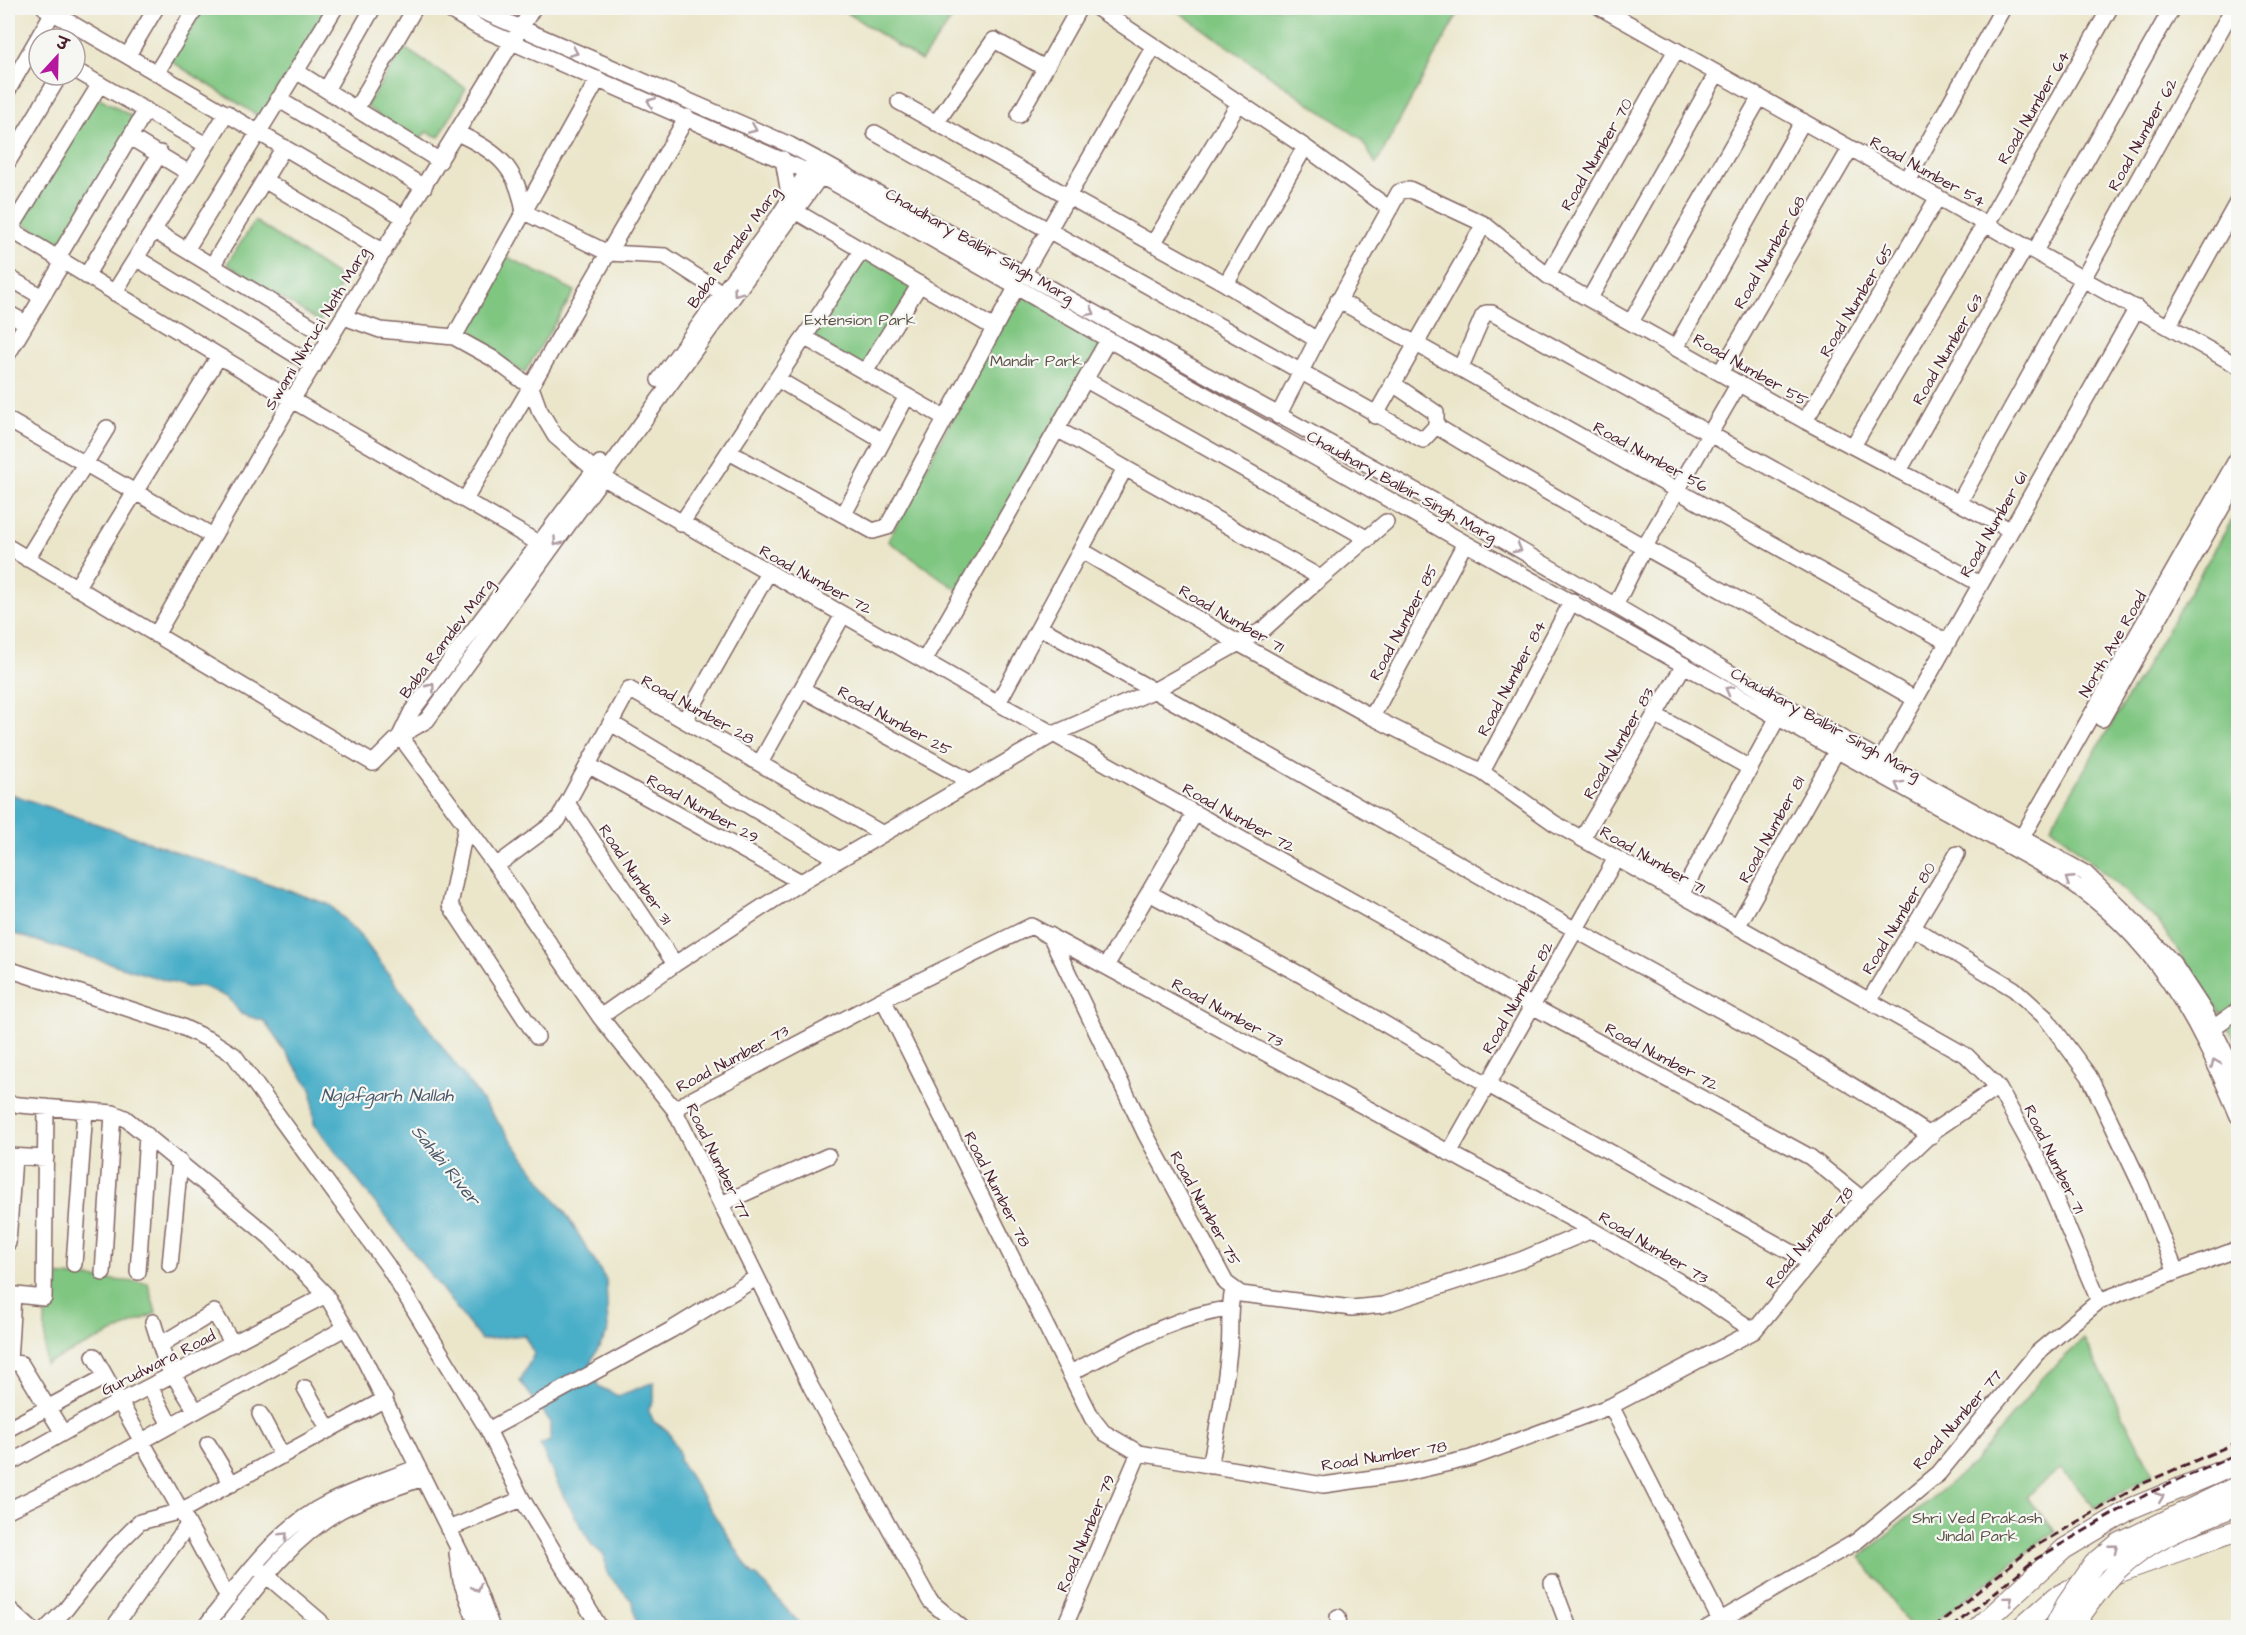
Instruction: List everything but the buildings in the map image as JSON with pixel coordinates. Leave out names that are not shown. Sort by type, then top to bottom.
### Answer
[{"type":"main road","points":[[1977,1628],[2064,1549],[2132,1508],[2238,1464]]},
{"type":"main road","points":[[2054,1628],[2066,1605],[2094,1564],[2118,1544],[2238,1486]]},
{"type":"main road","points":[[2072,1628],[2105,1583],[2132,1558],[2179,1528],[2238,1505]]},
{"type":"main road","points":[[2021,1628],[2056,1597],[2069,1590],[2238,1530]]},
{"type":"street","points":[[128,55],[156,8]]},
{"type":"street","points":[[158,72],[196,8]]},
{"type":"street","points":[[186,250],[257,131],[335,8]]},
{"type":"street","points":[[326,90],[373,8]]},
{"type":"street","points":[[356,109],[415,8]]},
{"type":"street","name":"Chaudhary Balbir Singh Marg","points":[[446,8],[480,28],[513,43],[783,159],[818,167]]},
{"type":"street","name":"Chaudhary Balbir Singh Marg","points":[[475,8],[790,145],[818,167],[1472,522],[1881,760],[1967,814],[2024,846],[2085,873],[2173,963],[2213,1028],[2238,1079]]},
{"type":"street","name":"Swami Nivruci Nath Marg","points":[[156,635],[292,400],[533,8]]},
{"type":"street","points":[[1018,115],[1079,8]]},
{"type":"street","points":[[1097,8],[1305,147],[1390,209]]},
{"type":"street","name":"Road Number 54","points":[[1600,8],[2169,325],[2238,366]]},
{"type":"street","points":[[1907,180],[2003,8]]},
{"type":"street","name":"Road Number 64","points":[[1853,446],[1977,236],[1987,224],[2110,8]]},
{"type":"street","name":"Road Number 63","points":[[1899,471],[2172,8]]},
{"type":"street","name":"Road Number 62","points":[[1959,502],[2233,8]]},
{"type":"street","points":[[43,27],[49,10],[405,218]]},
{"type":"street","points":[[936,123],[994,40],[1045,68]]},
{"type":"street","points":[[729,452],[873,531],[886,527],[1021,279],[1154,46]]},
{"type":"street","name":"Road Number 70","points":[[1548,276],[1676,50]]},
{"type":"street","points":[[8,90],[27,61]]},
{"type":"street","points":[[296,71],[440,161]]},
{"type":"street","points":[[1590,298],[1717,73]]},
{"type":"street","points":[[87,76],[206,145]]},
{"type":"street","points":[[454,337],[598,79]]},
{"type":"street","points":[[100,84],[9,229],[292,400],[540,544]]},
{"type":"street","points":[[8,162],[53,87]]},
{"type":"street","points":[[1631,322],[1760,97]]},
{"type":"street","points":[[278,99],[424,188]]},
{"type":"street","points":[[899,102],[1226,284],[1317,340]]},
{"type":"street","points":[[1153,244],[1239,103]]},
{"type":"street","points":[[8,351],[42,297],[60,260],[146,110]]},
{"type":"street","points":[[114,293],[227,113]]},
{"type":"street","points":[[465,500],[687,117]]},
{"type":"street","points":[[1676,347],[1803,121]]},
{"type":"street","points":[[457,133],[486,146],[502,159],[521,190],[524,212]]},
{"type":"street","points":[[875,133],[1375,416],[1423,440],[1436,426]]},
{"type":"street","points":[[130,137],[160,153],[189,173]]},
{"type":"street","points":[[212,266],[284,147]]},
{"type":"street","points":[[1226,284],[1305,147]]},
{"type":"street","name":"Road Number 68","points":[[1720,372],[1850,149]]},
{"type":"street","points":[[86,276],[160,153]]},
{"type":"street","points":[[783,159],[793,205],[862,250],[994,328]]},
{"type":"street","name":"Baba Ramdev Marg","points":[[400,736],[412,711],[540,544],[599,474],[818,167]]},
{"type":"street","points":[[264,180],[384,252]]},
{"type":"street","name":"Road Number 55","points":[[1278,416],[1338,300],[1399,192],[1409,189],[1484,224],[1548,276],[1805,421],[2010,530]]},
{"type":"street","name":"Road Number 65","points":[[1805,421],[1938,197]]},
{"type":"street","points":[[2169,325],[2238,201]]},
{"type":"street","name":"Baba Ramdev Marg","points":[[400,736],[427,720],[722,293],[793,205]]},
{"type":"street","points":[[524,212],[608,253],[665,256],[722,293]]},
{"type":"street","points":[[1375,416],[1484,224]]},
{"type":"street","points":[[153,230],[331,338]]},
{"type":"street","points":[[681,524],[862,250]]},
{"type":"street","points":[[136,258],[314,366]]},
{"type":"street","points":[[8,277],[42,297]]},
{"type":"street","name":"Chaudhary Balbir Singh Marg","points":[[1021,279],[1108,340],[1465,543],[1837,750],[1967,814]]},
{"type":"street","points":[[865,372],[920,284]]},
{"type":"street","name":"Road Number 56","points":[[1338,300],[1947,642]]},
{"type":"street","name":"Road Number 61","points":[[1881,760],[2137,308]]},
{"type":"street","points":[[1460,369],[1483,316],[1488,312],[1492,313],[1980,584]]},
{"type":"street","points":[[8,313],[26,323]]},
{"type":"street","points":[[344,317],[380,330],[454,337],[492,358],[531,387]]},
{"type":"street","points":[[804,337],[945,418]]},
{"type":"street","points":[[924,661],[1108,340]]},
{"type":"street","points":[[76,588],[219,356]]},
{"type":"street","points":[[777,380],[883,441]]},
{"type":"street","points":[[1086,380],[1368,539]]},
{"type":"street","points":[[1392,383],[1434,411],[1436,426]]},
{"type":"street","points":[[1615,606],[1644,548],[1739,383]]},
{"type":"street","name":"Road Number 72","points":[[531,387],[539,409],[555,436],[599,474],[681,524],[1438,949],[1532,1006],[1810,1157],[1862,1199]]},
{"type":"street","points":[[844,514],[907,396]]},
{"type":"street","points":[[8,420],[213,536]]},
{"type":"street","points":[[1436,426],[1644,548],[1792,628],[1915,699]]},
{"type":"street","points":[[27,559],[107,428]]},
{"type":"street","points":[[1057,429],[1321,578]]},
{"type":"street","name":"North Ave Road","points":[[2024,846],[2238,457]]},
{"type":"street","points":[[998,703],[1125,468]]},
{"type":"street","points":[[2024,846],[2238,479]]},
{"type":"street","points":[[600,1017],[675,964],[801,882],[971,782],[1054,734],[1155,690],[1263,628],[1386,522]]},
{"type":"street","name":"Road Number 85","points":[[1372,717],[1465,543]]},
{"type":"street","points":[[8,548],[373,763],[400,736]]},
{"type":"street","name":"Road Number 71","points":[[1081,550],[1238,643],[1372,717],[1482,772],[1554,823],[1967,1056],[1998,1087],[2040,1163],[2099,1301]]},
{"type":"street","points":[[685,720],[768,573]]},
{"type":"street","name":"Road Number 84","points":[[1482,772],[1572,601]]},
{"type":"street","points":[[760,763],[843,615]]},
{"type":"street","points":[[1039,627],[1155,690],[1575,930],[1677,984],[1872,1096],[1931,1136]]},
{"type":"street","name":"Road Number 83","points":[[1582,839],[1684,665]]},
{"type":"street","name":"Road Number 28","points":[[496,866],[558,820],[629,688],[883,834]]},
{"type":"street","name":"Road Number 25","points":[[802,689],[971,782]]},
{"type":"street","points":[[1655,715],[1750,768]]},
{"type":"street","points":[[1681,895],[1778,717]]},
{"type":"street","points":[[610,723],[839,860]]},
{"type":"street","name":"Road Number 77","points":[[400,736],[496,866],[600,1017],[674,1109],[812,1387],[930,1601],[962,1628]]},
{"type":"street","name":"Road Number 81","points":[[1737,927],[1837,750]]},
{"type":"street","name":"Road Number 29","points":[[588,765],[801,882]]},
{"type":"street","name":"Road Number 31","points":[[567,803],[675,964]]},
{"type":"street","points":[[1106,966],[1195,813]]},
{"type":"street","points":[[466,826],[450,905],[537,1037]]},
{"type":"street","name":"Chaudhary Balbir Singh Marg","points":[[2024,846],[2090,894],[2122,924],[2161,969],[2187,1007],[2204,1038],[2238,1116]]},
{"type":"street","name":"Road Number 80","points":[[1869,1001],[1957,854]]},
{"type":"street","name":"Road Number 82","points":[[1449,1153],[1616,858]]},
{"type":"street","points":[[1149,893],[1303,976],[1488,1084],[1809,1262]]},
{"type":"street","name":"Road Number 73","points":[[674,1109],[883,999],[1025,928],[1036,928],[1592,1230],[1690,1288],[1754,1331]]},
{"type":"street","points":[[1913,928],[2014,989],[2046,1018],[2089,1076],[2141,1185],[2176,1272]]},
{"type":"street","name":"Road Number 75","points":[[1050,935],[1146,1135],[1226,1283],[1233,1290],[1241,1294],[1352,1308],[1383,1305],[1521,1260],[1592,1230]]},
{"type":"street","points":[[8,969],[178,1025],[212,1041],[234,1055],[387,1265],[488,1430],[522,1498],[600,1628]]},
{"type":"street","name":"Road Number 78","points":[[883,999],[1092,1419],[1103,1432],[1139,1453],[1323,1485],[1402,1474],[1471,1458],[1611,1406],[1754,1331],[1862,1199],[1935,1130],[1998,1087]]},
{"type":"street","points":[[2213,1028],[2238,1010]]},
{"type":"street","points":[[8,1104],[112,1113],[125,1118],[270,1237],[326,1295],[385,1399],[457,1550],[473,1578],[492,1628]]},
{"type":"street","points":[[46,1107],[44,1298],[10,1295],[8,1362],[21,1364],[63,1433]]},
{"type":"street","points":[[75,1263],[85,1110]]},
{"type":"street","points":[[104,1274],[112,1113]]},
{"type":"street","points":[[138,1272],[147,1135]]},
{"type":"street","points":[[8,1243],[11,1156],[46,1158]]},
{"type":"street","points":[[721,1204],[828,1156]]},
{"type":"street","points":[[170,1265],[180,1161]]},
{"type":"street","name":"Road Number 77","points":[[1714,1624],[1857,1541],[1939,1473],[2037,1353],[2099,1301],[2238,1249]]},
{"type":"street","points":[[488,1430],[671,1329],[756,1278]]},
{"type":"street","points":[[1210,1466],[1225,1385],[1232,1324],[1228,1309],[1233,1290]]},
{"type":"street","name":"Gurudwara Road","points":[[8,1464],[326,1295]]},
{"type":"street","points":[[1070,1373],[1159,1331],[1210,1311],[1228,1309]]},
{"type":"street","points":[[160,1345],[214,1312],[233,1344]]},
{"type":"street","points":[[153,1322],[166,1363],[175,1374],[196,1411]]},
{"type":"street","points":[[8,1510],[141,1441],[345,1328]]},
{"type":"street","points":[[94,1356],[228,1598]]},
{"type":"street","points":[[8,1429],[46,1406],[105,1377]]},
{"type":"street","points":[[150,1387],[170,1425]]},
{"type":"street","points":[[304,1388],[329,1430]]},
{"type":"street","points":[[113,1628],[185,1518],[232,1484],[385,1399]]},
{"type":"street","points":[[1611,1406],[1714,1624]]},
{"type":"street","points":[[260,1414],[282,1456]]},
{"type":"street","points":[[208,1444],[232,1484]]},
{"type":"street","name":"Road Number 79","points":[[1064,1628],[1139,1453]]},
{"type":"street","points":[[204,1628],[228,1598],[261,1570],[341,1510],[420,1472]]},
{"type":"street","points":[[448,1529],[522,1498]]},
{"type":"street","points":[[46,1628],[66,1609],[112,1550],[140,1522],[185,1518]]},
{"type":"street","points":[[457,1550],[461,1581],[478,1628]]},
{"type":"street","points":[[225,1628],[261,1570]]},
{"type":"street","points":[[261,1570],[320,1621],[322,1628]]},
{"type":"street","points":[[1552,1583],[1569,1628]]},
{"type":"street","points":[[8,1608],[30,1628]]},
{"type":"green space","points":[[192,8],[330,8],[263,119],[163,56]]},
{"type":"green space","points":[[840,8],[960,8],[921,61]]},
{"type":"green space","points":[[1173,8],[1461,8],[1376,164],[1361,139]]},
{"type":"green space","points":[[404,48],[466,88],[439,137],[426,132],[417,144],[366,106]]},
{"type":"green space","points":[[96,96],[145,124],[112,155],[123,164],[69,249],[21,222]]},
{"type":"green space","points":[[255,221],[344,280],[320,322],[227,264]]},
{"type":"green space","points":[[503,255],[575,291],[524,373],[461,333]]},
{"type":"green space","name":"Extension Park","points":[[863,256],[920,284],[865,372],[811,336]]},
{"type":"green space","name":"Mandir Park","points":[[1018,291],[1104,341],[959,591],[888,541]]},
{"type":"green space","points":[[2238,510],[2238,1003],[2221,1015],[2158,921],[2051,826]]},
{"type":"green space","points":[[2238,1019],[2238,1048],[2228,1026]]},
{"type":"green space","points":[[52,1275],[148,1283],[156,1313],[45,1364],[45,1317],[49,1305]]},
{"type":"green space","name":"Shri Ved Prakash Jindal Park","points":[[2084,1339],[2153,1474],[2095,1508],[2061,1468],[2026,1497],[2055,1531],[1928,1627],[1911,1627],[1860,1557],[1974,1463],[2040,1380]]},
{"type":"water","name":"Najafgarh Nallah","points":[[8,793],[330,905],[362,938],[566,1214],[606,1280],[608,1332],[591,1361],[598,1386],[618,1396],[654,1382],[654,1400],[648,1409],[654,1422],[668,1431],[679,1453],[679,1460],[752,1574],[758,1577],[802,1627],[637,1627],[633,1602],[608,1575],[604,1555],[592,1545],[564,1497],[540,1445],[550,1441],[550,1421],[520,1381],[534,1354],[524,1335],[481,1340],[314,1124],[312,1090],[264,1021],[241,1014],[229,998],[203,986],[187,987],[8,932]]},
{"type":"railway","points":[[1933,1628],[2029,1550],[2144,1483],[2238,1442]]},
{"type":"railway","points":[[1951,1628],[2036,1559],[2149,1493],[2238,1454]]},
{"type":"water label","name":"Sahibi River","points":[[446,1165]]}]
